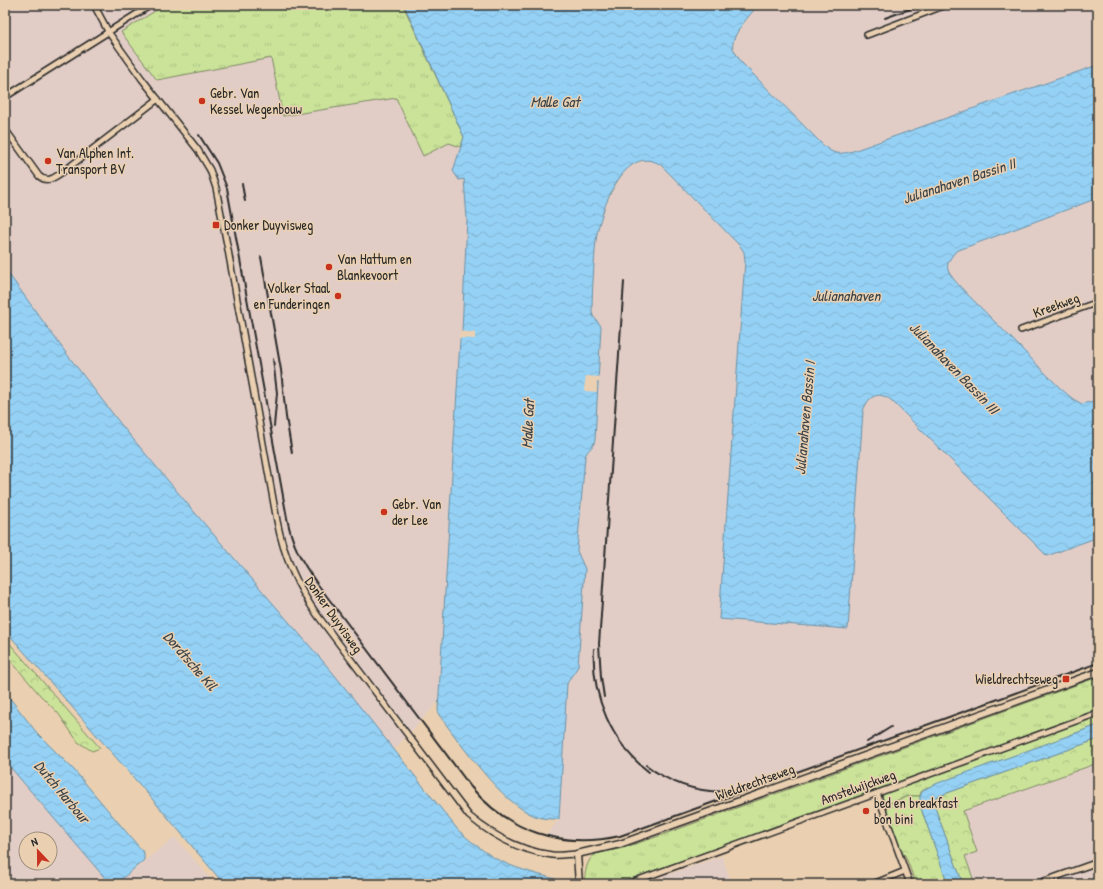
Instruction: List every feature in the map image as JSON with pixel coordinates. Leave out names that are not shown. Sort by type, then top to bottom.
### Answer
[{"type":"street","name":"Donker Duyvisweg","points":[[94,5],[109,33],[142,79],[198,150],[210,170],[216,188],[283,550],[298,584],[318,616],[469,816],[483,828],[510,843],[523,848],[553,855],[577,854]]},
{"type":"street","points":[[5,97],[109,33],[151,5]]},
{"type":"street","points":[[867,35],[946,5]]},
{"type":"street","points":[[5,129],[38,176],[43,180],[49,180],[64,171],[158,99]]},
{"type":"street","name":"Kreekweg","points":[[1021,330],[1098,302]]},
{"type":"street","name":"Wieldrechtseweg","points":[[577,854],[620,844],[1098,672]]},
{"type":"street","name":"Amstelwijckweg","points":[[627,884],[1098,713]]},
{"type":"street","points":[[877,793],[910,884]]},
{"type":"street","points":[[577,854],[579,884]]},
{"type":"street","points":[[1036,884],[1098,862]]},
{"type":"street","points":[[873,884],[905,871]]},
{"type":"shaded area","points":[[5,5],[404,5],[464,137],[464,178],[467,219],[462,332],[460,340],[438,702],[394,750],[333,673],[123,427],[66,353],[5,269]]},
{"type":"shaded area","points":[[758,5],[1098,5],[1098,66],[853,151],[835,154],[827,150],[741,62],[733,47],[734,39]]},
{"type":"shaded area","points":[[651,160],[661,165],[740,246],[744,252],[745,261],[720,619],[848,628],[863,411],[870,398],[880,395],[891,400],[1047,556],[1098,537],[1098,663],[634,831],[608,838],[591,840],[546,836],[559,819],[567,684],[568,679],[576,671],[578,666],[585,569],[578,556],[578,543],[585,457],[595,440],[601,334],[592,311],[596,236],[605,205],[624,171],[631,165]]},
{"type":"shaded area","points":[[1098,198],[1098,400],[1083,404],[1073,399],[1060,388],[971,298],[951,275],[948,265],[950,258],[956,251]]},
{"type":"shaded area","points":[[5,752],[114,884],[5,884]]},
{"type":"shaded area","points":[[1098,755],[1098,884],[969,884],[945,811]]},
{"type":"shaded area","points":[[175,837],[215,884],[115,884]]},
{"type":"shaded area","points":[[722,856],[732,884],[640,884]]},
{"type":"green space","points":[[165,5],[403,5],[464,137],[461,147],[449,143],[423,156],[396,98],[283,116],[271,58],[157,80],[121,32]]},
{"type":"green space","points":[[5,638],[100,748],[92,751],[78,742],[58,713],[40,695],[5,654]]},
{"type":"green space","points":[[1098,677],[1098,710],[618,884],[584,884],[588,863],[596,854],[623,848],[659,836]]},
{"type":"green space","points":[[1098,715],[1098,725],[926,788],[921,792],[920,796],[908,796],[885,805],[882,797],[883,794]]},
{"type":"green space","points":[[1098,739],[1098,763],[963,811],[977,852],[965,856],[975,884],[963,884],[934,805],[933,801],[936,797]]},
{"type":"green space","points":[[909,796],[920,796],[921,808],[948,884],[916,884],[905,855],[902,853],[885,805]]},
{"type":"water","points":[[404,5],[758,5],[742,25],[735,37],[733,48],[735,52],[741,62],[826,148],[837,153],[853,151],[1098,65],[1098,198],[956,251],[949,260],[948,270],[960,287],[1060,388],[1073,399],[1082,404],[1098,400],[1098,537],[1047,556],[891,400],[877,395],[870,399],[863,411],[848,629],[719,619],[745,261],[744,252],[740,246],[661,165],[648,160],[637,162],[626,170],[617,181],[604,209],[596,242],[592,311],[593,316],[601,326],[595,440],[585,457],[577,551],[585,569],[578,666],[567,684],[559,819],[538,817],[522,809],[509,799],[482,772],[439,715],[438,710],[460,340],[462,332],[467,219],[464,179],[459,180],[453,171],[464,137]]},
{"type":"water","name":"Dordtsche Kil","points":[[5,269],[66,353],[123,427],[333,673],[458,830],[484,851],[500,861],[555,879],[553,884],[224,884],[5,630]]},
{"type":"water","name":"Dutch Harbour","points":[[5,692],[37,733],[74,770],[144,853],[144,860],[116,884],[110,884],[5,761]]},
{"type":"water","points":[[1098,725],[1098,739],[936,797],[933,801],[934,805],[963,884],[948,884],[921,808],[920,798],[923,791],[938,783]]},
{"type":"pier","points":[[460,331],[475,333],[475,339],[459,338]]},
{"type":"pier","points":[[586,376],[600,377],[600,382],[597,382],[597,392],[585,391]]},
{"type":"railway","points":[[885,18],[921,5]]},
{"type":"railway","points":[[199,135],[217,163],[227,188],[287,518],[298,552],[316,582],[471,787],[486,803],[520,826],[557,838],[578,840],[620,836],[1098,663]]},
{"type":"railway","points":[[242,184],[245,201]]},
{"type":"railway","points":[[261,257],[281,370],[286,417],[292,453]]},
{"type":"railway","points":[[604,697],[599,644],[624,282]]},
{"type":"railway","points":[[273,359],[277,393],[274,426]]},
{"type":"railway","points":[[594,649],[596,684],[606,718],[624,748],[649,772]]},
{"type":"railway","points":[[867,742],[891,727]]},
{"type":"railway","points":[[646,765],[666,778],[688,787],[711,791],[735,791]]},
{"type":"place","name":"Gebr. Van Kessel Wegenbouw","points":[[202,101]]},
{"type":"place","name":"Van Alphen Int. Transport BV","points":[[48,161]]},
{"type":"place","name":"Donker Duyvisweg","points":[[216,225]]},
{"type":"place","name":"Van Hattum en Blankevoort","points":[[329,267]]},
{"type":"place","name":"Volker Staal en Funderingen","points":[[338,296]]},
{"type":"place","name":"Gebr. Van der Lee","points":[[384,512]]},
{"type":"place","name":"Wieldrechtseweg","points":[[1066,679]]},
{"type":"place","name":"bed en breakfast bon bini","points":[[866,811]]},
{"type":"water label","name":"Malle Gat","points":[[555,102]]},
{"type":"water label","name":"Julianahaven Bassin II","points":[[959,181]]},
{"type":"water label","name":"Julianahaven","points":[[846,296]]},
{"type":"water label","name":"Julianahaven Bassin III","points":[[954,368]]},
{"type":"water label","name":"Julianahaven Bassin I","points":[[805,418]]},
{"type":"water label","name":"Malle Gat","points":[[528,424]]}]
